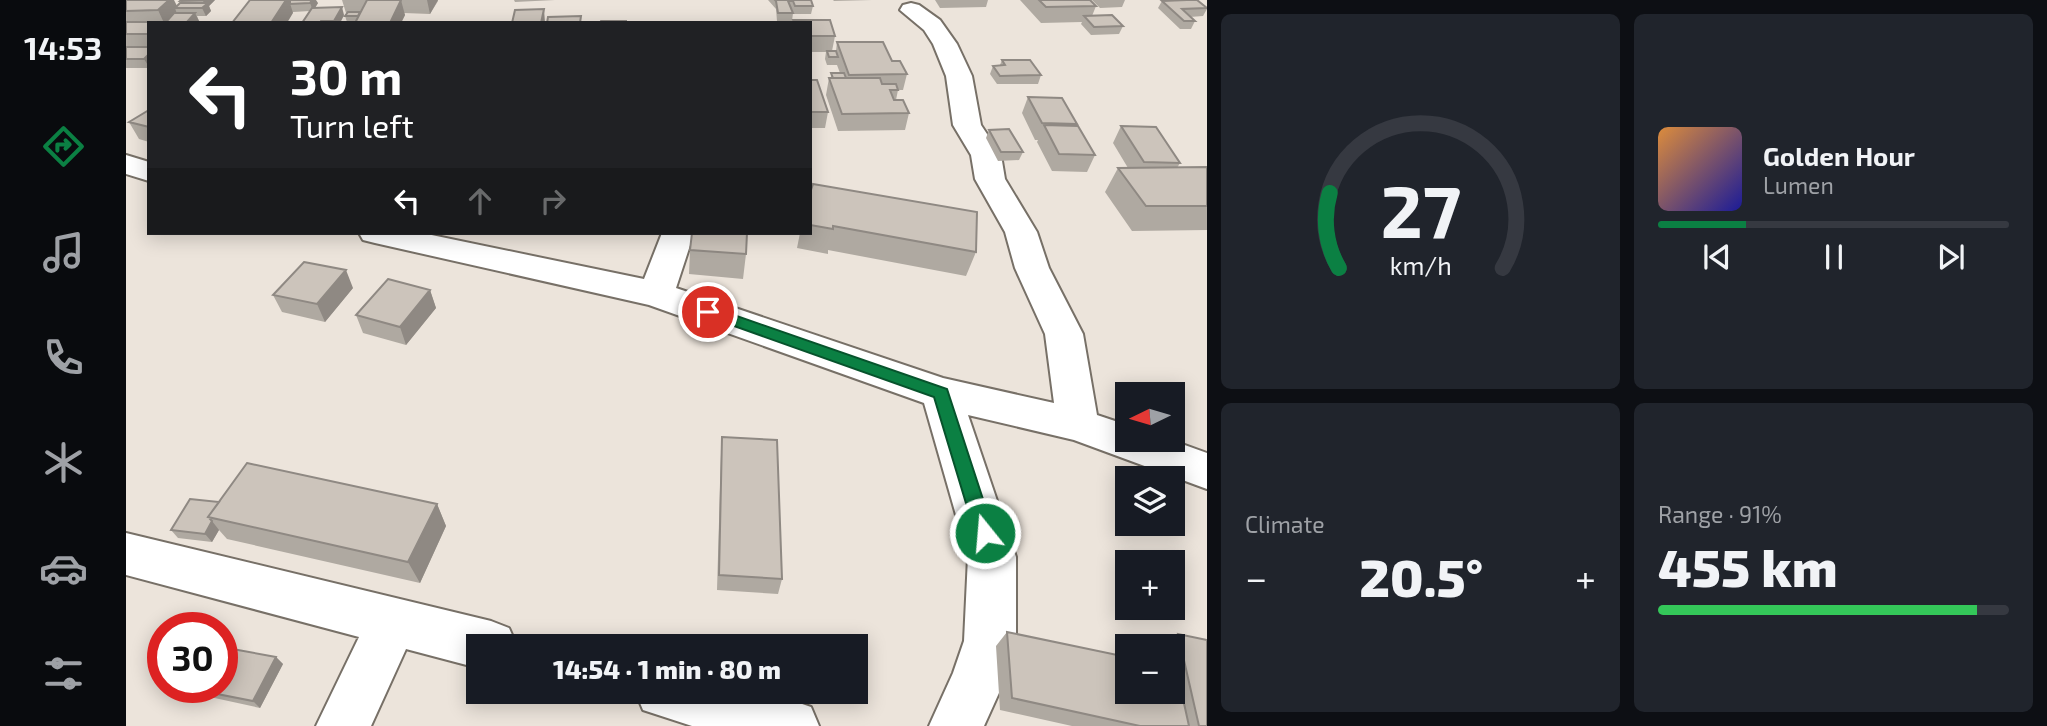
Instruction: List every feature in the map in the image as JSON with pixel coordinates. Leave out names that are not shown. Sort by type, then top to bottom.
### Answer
[{"type":"street","points":[[911,10],[932,25],[945,44],[959,76],[967,125],[986,155],[990,179],[1021,232],[1032,268],[1064,334],[1078,425]]},
{"type":"street","points":[[126,164],[147,171]]},
{"type":"street","points":[[384,235],[656,294],[942,393],[1078,425],[1207,471]]},
{"type":"street","points":[[656,294],[677,235]]},
{"type":"street","points":[[942,393],[992,557],[990,641],[976,684],[956,726]]},
{"type":"street","points":[[126,554],[466,639]]},
{"type":"street","points":[[343,726],[394,620]]},
{"type":"street","points":[[710,704],[792,726]]},
{"type":"building","points":[[126,0],[169,0],[158,10],[126,11]]},
{"type":"building","points":[[250,0],[286,0],[272,21],[234,21]]},
{"type":"building","points":[[290,0],[312,0],[310,3],[290,4]]},
{"type":"building","points":[[367,0],[401,0],[391,21],[356,21]]},
{"type":"building","points":[[775,0],[811,0],[813,6],[795,6],[793,1],[788,1],[793,13],[778,13]]},
{"type":"building","points":[[1039,0],[1090,0],[1096,6],[1046,7]]},
{"type":"building","points":[[1197,0],[1207,8],[1182,9],[1195,21],[1184,21],[1162,1]]},
{"type":"building","points":[[180,3],[208,3],[202,8],[175,8]]},
{"type":"building","points":[[342,7],[334,21],[303,21],[312,8]]},
{"type":"building","points":[[544,9],[541,21],[512,21],[515,10]]},
{"type":"building","points":[[348,12],[360,12],[358,16],[345,16]]},
{"type":"building","points":[[174,13],[195,13],[188,21],[167,21]]},
{"type":"building","points":[[1112,15],[1123,26],[1094,27],[1084,16]]},
{"type":"building","points":[[581,16],[580,21],[547,21],[548,17]]},
{"type":"building","points":[[830,20],[835,36],[812,36],[812,21],[793,21]]},
{"type":"building","points":[[126,22],[147,22],[147,34],[126,34]]},
{"type":"building","points":[[837,42],[883,42],[892,61],[900,61],[907,74],[849,75]]},
{"type":"building","points":[[126,47],[147,47],[147,56],[144,59],[126,59]]},
{"type":"building","points":[[827,51],[836,51],[838,57],[829,57]]},
{"type":"building","points":[[1002,60],[1030,60],[1041,75],[1000,76],[993,66],[1005,65]]},
{"type":"building","points":[[831,73],[844,73],[846,78],[833,78]]},
{"type":"building","points":[[829,78],[880,78],[882,84],[896,84],[898,90],[890,90],[894,100],[903,100],[909,113],[842,114]]},
{"type":"building","points":[[812,80],[817,80],[828,112],[812,112]]},
{"type":"building","points":[[1028,97],[1062,98],[1077,124],[1042,123]]},
{"type":"building","points":[[147,111],[147,126],[129,122]]},
{"type":"building","points":[[1044,125],[1078,126],[1095,155],[1059,154]]},
{"type":"building","points":[[1121,126],[1156,127],[1180,163],[1144,162]]},
{"type":"building","points":[[1009,129],[1023,152],[1001,152],[989,130]]},
{"type":"building","points":[[1207,167],[1207,206],[1146,206],[1118,168]]},
{"type":"building","points":[[813,184],[977,212],[976,252],[833,226],[833,229],[812,225]]},
{"type":"building","points":[[692,235],[747,235],[746,254],[690,250]]},
{"type":"building","points":[[304,262],[346,270],[317,304],[273,295]]},
{"type":"building","points":[[388,279],[430,290],[400,327],[356,315]]},
{"type":"building","points":[[722,437],[777,440],[782,579],[719,575]]},
{"type":"building","points":[[247,463],[437,504],[408,562],[208,517]]},
{"type":"building","points":[[190,499],[219,502],[208,517],[212,521],[205,534],[171,530]]},
{"type":"building","points":[[1007,632],[1115,654],[1115,704],[1184,704],[1189,726],[1140,726],[1012,698]]},
{"type":"building","points":[[1185,635],[1207,640],[1207,726],[1199,726],[1185,665]]},
{"type":"building","points":[[238,650],[276,657],[253,701],[238,698]]},
{"type":"route","points":[[708,312],[942,393],[985,533]]}]
